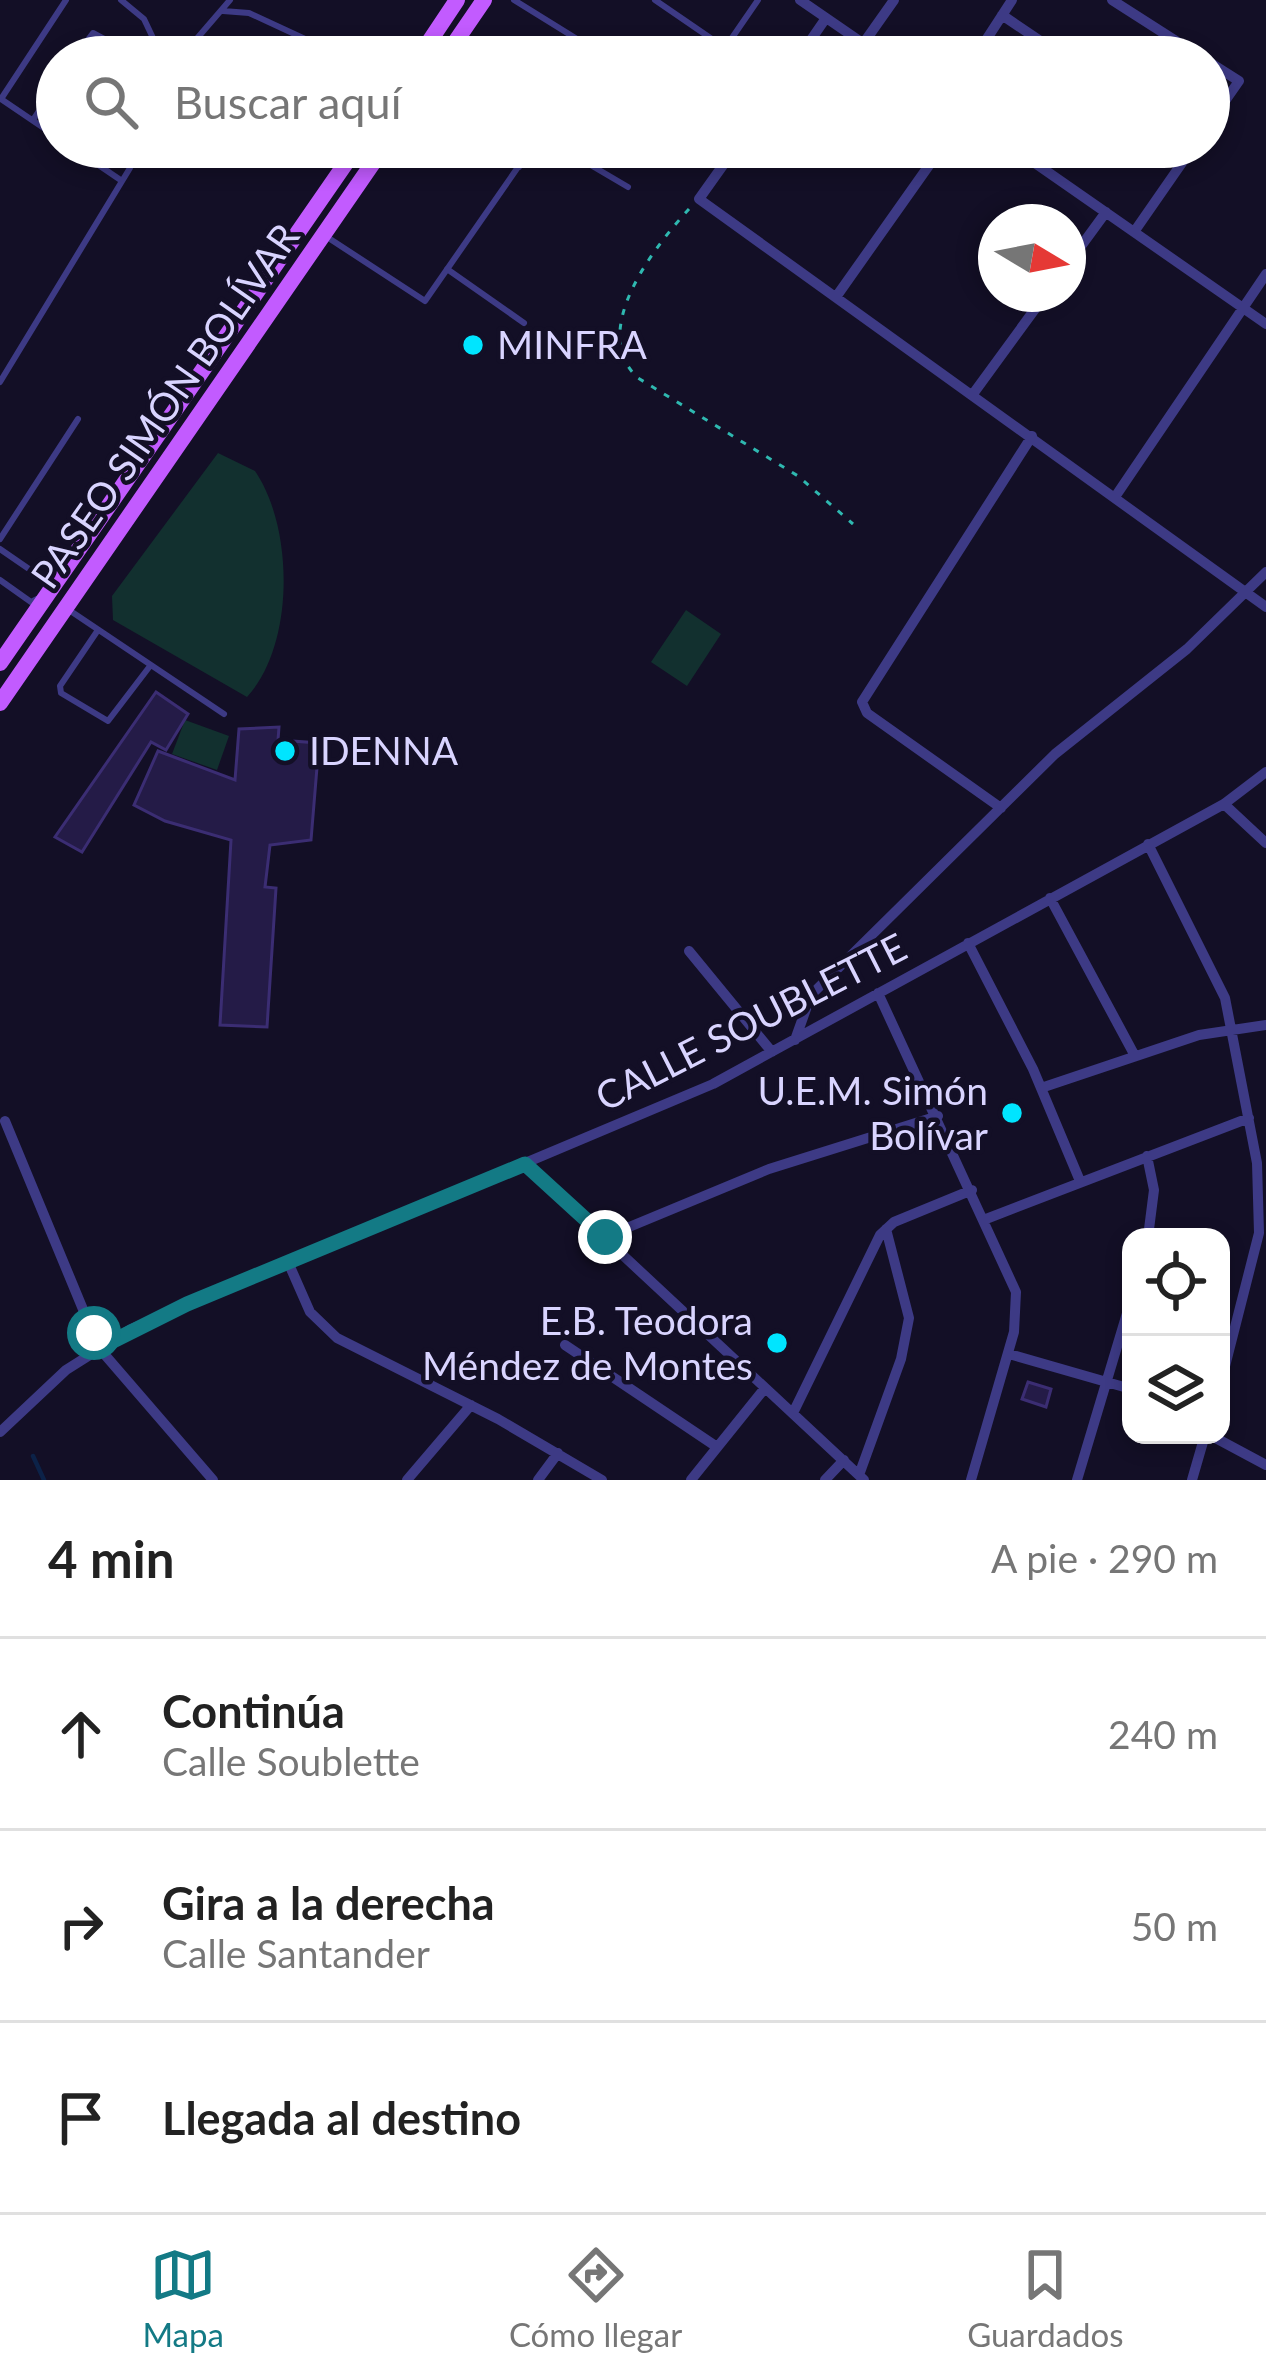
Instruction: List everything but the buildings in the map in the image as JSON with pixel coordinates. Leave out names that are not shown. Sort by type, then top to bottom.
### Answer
[{"type":"main road","points":[[433,36],[458,0]]},
{"type":"main road","points":[[460,36],[484,0]]},
{"type":"main road","name":"PASEO SIMÓN BOLÍVAR","points":[[0,663],[342,168]]},
{"type":"main road","name":"PASEO SIMÓN BOLÍVAR","points":[[0,703],[370,168]]},
{"type":"main road","points":[[47,595],[66,608]]},
{"type":"street","points":[[800,0],[852,36]]},
{"type":"street","points":[[869,36],[894,0]]},
{"type":"street","points":[[988,36],[1012,0]]},
{"type":"street","points":[[1112,0],[1168,36]]},
{"type":"street","points":[[1002,15],[1033,36]]},
{"type":"street","points":[[814,36],[826,18]]},
{"type":"street","points":[[721,168],[699,199],[1266,607]]},
{"type":"street","points":[[836,297],[927,168]]},
{"type":"street","points":[[1042,168],[1266,324]]},
{"type":"street","points":[[1134,232],[1178,168]]},
{"type":"street","points":[[1086,239],[1106,212]]},
{"type":"street","points":[[1115,497],[1266,274]]},
{"type":"street","points":[[973,394],[1033,312]]},
{"type":"street","points":[[1001,808],[874,718],[862,702],[1032,436]]},
{"type":"street","points":[[795,1040],[811,995],[1055,754],[1187,650],[1266,572]]},
{"type":"street","name":"CALLE SOUBLETTE","points":[[0,1432],[66,1370],[99,1348],[288,1262],[665,1107],[1224,804],[1266,772]]},
{"type":"street","points":[[1224,804],[1266,843]]},
{"type":"street","points":[[1148,844],[1215,974],[1249,1118],[1260,1186],[1259,1233],[1230,1347]]},
{"type":"street","points":[[1050,898],[1135,1055]]},
{"type":"street","points":[[968,943],[1041,1088],[1080,1181]]},
{"type":"street","points":[[689,951],[772,1052]]},
{"type":"street","points":[[878,993],[973,1190],[1016,1292],[1009,1354],[971,1480]]},
{"type":"street","points":[[1041,1088],[1231,1028],[1266,1025]]},
{"type":"street","points":[[605,1237],[769,1169],[938,1116]]},
{"type":"street","points":[[986,1219],[1249,1118]]},
{"type":"street","points":[[5,1121],[99,1348],[213,1480]]},
{"type":"street","points":[[1147,1156],[1154,1179],[1149,1228]]},
{"type":"street","points":[[525,1164],[862,1477],[901,1359],[909,1318],[886,1228]]},
{"type":"street","points":[[794,1413],[886,1228],[973,1190]]},
{"type":"street","points":[[288,1262],[310,1312],[337,1339],[471,1405],[602,1480]]},
{"type":"street","points":[[1077,1480],[1122,1330]]},
{"type":"street","points":[[565,1345],[717,1447]]},
{"type":"street","points":[[1009,1354],[1122,1386]]},
{"type":"street","points":[[691,1480],[765,1388]]},
{"type":"street","points":[[407,1480],[471,1405]]},
{"type":"street","points":[[1192,1480],[1205,1444]]},
{"type":"street","points":[[1225,1444],[1266,1465]]},
{"type":"street","points":[[538,1480],[558,1453]]},
{"type":"street","points":[[824,1480],[844,1460]]},
{"type":"lane","points":[[42,36],[66,0]]},
{"type":"lane","points":[[121,0],[144,20],[150,36]]},
{"type":"lane","points":[[200,36],[230,0]]},
{"type":"lane","points":[[514,0],[571,36]]},
{"type":"lane","points":[[655,0],[708,36]]},
{"type":"lane","points":[[733,36],[758,0]]},
{"type":"lane","points":[[223,11],[248,13],[298,36]]},
{"type":"lane","points":[[36,46],[1,99],[36,122]]},
{"type":"lane","points":[[33,120],[36,116]]},
{"type":"lane","points":[[103,168],[122,181]]},
{"type":"lane","points":[[0,382],[129,168]]},
{"type":"lane","points":[[324,235],[424,301],[518,168]]},
{"type":"lane","points":[[596,168],[628,187]]},
{"type":"lane","points":[[447,269],[524,322]]},
{"type":"lane","points":[[0,539],[78,419]]},
{"type":"lane","points":[[0,549],[45,580],[47,595],[32,602],[0,580]]},
{"type":"lane","points":[[66,608],[224,714]]},
{"type":"lane","points":[[98,630],[60,686],[67,698],[108,721],[150,666]]},
{"type":"path","points":[[699,199],[652,252],[633,285],[621,341],[625,363],[638,378],[798,476],[853,524]]},
{"type":"green space","points":[[218,453],[255,471],[268,495],[282,554],[284,586],[274,648],[247,697],[113,620],[112,596]]},
{"type":"green space","points":[[686,610],[721,634],[687,686],[651,662]]},
{"type":"green space","points":[[185,720],[229,736],[217,770],[172,754]]},
{"type":"waterway","points":[[33,1456],[44,1480]]},
{"type":"place","name":"MINFRA","points":[[473,345]]},
{"type":"place","name":"IDENNA","points":[[285,751]]},
{"type":"place","name":"U.E.M. Simón Bolívar","points":[[1012,1113]]},
{"type":"place","name":"E.B. Teodora Méndez de Montes","points":[[777,1343]]},
{"type":"route","points":[[94,1333],[99,1348],[187,1304],[525,1164],[605,1237]]}]
